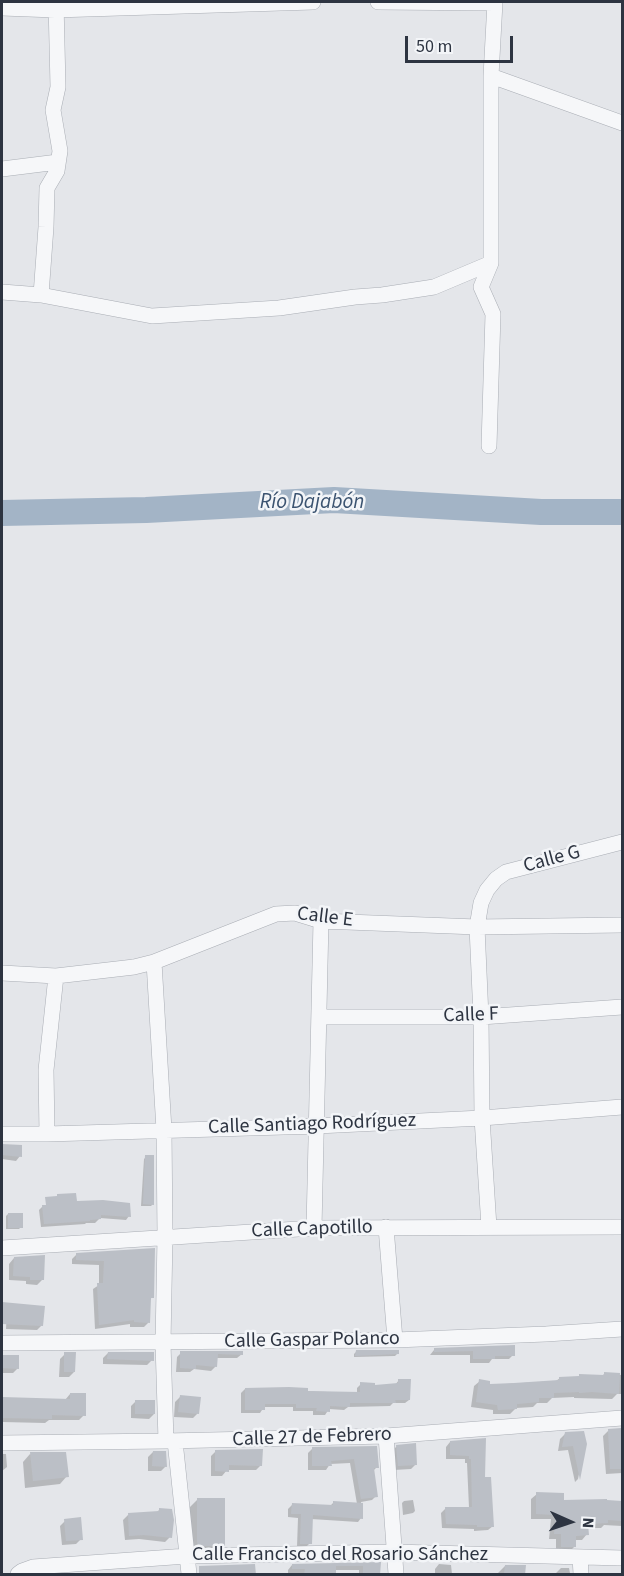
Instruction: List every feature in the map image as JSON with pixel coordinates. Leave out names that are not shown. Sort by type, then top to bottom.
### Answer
[{"type":"street","points":[[2,8],[313,2]]},
{"type":"street","points":[[378,2],[495,2],[491,76],[491,263],[481,287],[493,314],[489,446]]},
{"type":"street","points":[[41,295],[46,227],[46,188],[57,171],[60,151],[53,110],[58,87],[56,6]]},
{"type":"street","points":[[491,76],[622,123]]},
{"type":"street","points":[[2,169],[58,162]]},
{"type":"street","points":[[2,292],[41,295],[152,316],[279,308],[382,295],[434,286],[491,263]]},
{"type":"street","name":"Calle G","points":[[477,927],[481,903],[487,890],[506,872],[622,842]]},
{"type":"street","name":"Calle E","points":[[2,973],[56,976],[134,967],[154,962],[276,914],[295,913],[321,921],[477,927],[622,925]]},
{"type":"street","points":[[314,1228],[321,921]]},
{"type":"street","points":[[477,927],[482,1118],[489,1227]]},
{"type":"street","points":[[154,962],[164,1130],[163,1342],[170,1441],[189,1575]]},
{"type":"street","points":[[46,1134],[46,1070],[56,976]]},
{"type":"street","name":"Calle F","points":[[319,1017],[481,1017],[622,1007]]},
{"type":"street","name":"Calle Santiago Rodríguez","points":[[2,1134],[317,1126],[482,1118],[622,1107]]},
{"type":"street","points":[[386,1227],[395,1340]]},
{"type":"street","name":"Calle Capotillo","points":[[2,1248],[314,1228],[622,1227]]},
{"type":"street","name":"Calle Gaspar Polanco","points":[[2,1343],[395,1340],[622,1329]]},
{"type":"street","name":"Calle 27 de Febrero","points":[[2,1443],[386,1436],[622,1418]]},
{"type":"street","points":[[386,1436],[396,1575]]},
{"type":"street","name":"Calle Francisco del Rosario Sánchez","points":[[20,1573],[33,1567],[187,1556],[393,1552],[622,1558]]},
{"type":"street","points":[[580,1557],[581,1575]]},
{"type":"building","points":[[2,1144],[22,1145],[22,1157],[2,1155]]},
{"type":"building","points":[[145,1155],[154,1155],[154,1205],[143,1204]]},
{"type":"building","points":[[76,1193],[77,1201],[103,1200],[130,1203],[131,1217],[101,1215],[101,1219],[90,1221],[44,1224],[42,1205],[46,1205],[45,1197]]},
{"type":"building","points":[[8,1213],[23,1213],[23,1228],[8,1228]]},
{"type":"building","points":[[155,1248],[154,1298],[151,1298],[150,1323],[134,1322],[134,1320],[99,1325],[97,1283],[103,1283],[104,1261],[76,1260],[76,1253]]},
{"type":"building","points":[[45,1255],[44,1280],[13,1276],[14,1257]]},
{"type":"building","points":[[2,1302],[45,1306],[43,1326],[2,1324]]},
{"type":"building","points":[[515,1345],[515,1356],[495,1356],[495,1359],[473,1359],[473,1351],[434,1352],[434,1348]]},
{"type":"building","points":[[356,1350],[399,1350],[399,1354],[355,1356]]},
{"type":"building","points":[[180,1351],[243,1351],[243,1355],[218,1354],[217,1367],[196,1365],[196,1369],[180,1368]]},
{"type":"building","points":[[64,1352],[76,1352],[75,1372],[64,1372]]},
{"type":"building","points":[[108,1352],[154,1352],[154,1361],[107,1359]]},
{"type":"building","points":[[2,1355],[19,1355],[19,1369],[2,1368]]},
{"type":"building","points":[[604,1372],[620,1373],[619,1394],[554,1393],[554,1398],[539,1398],[539,1402],[517,1404],[517,1409],[498,1410],[497,1405],[476,1402],[479,1379],[490,1381],[490,1384],[514,1383],[559,1380],[559,1377],[579,1376],[579,1374],[604,1375]]},
{"type":"building","points":[[398,1379],[411,1379],[410,1400],[395,1400],[396,1403],[350,1403],[350,1407],[330,1406],[330,1412],[316,1411],[317,1408],[296,1408],[296,1404],[265,1404],[265,1410],[245,1410],[245,1388],[289,1387],[308,1388],[308,1391],[360,1392],[360,1382],[375,1383],[375,1385],[398,1383]]},
{"type":"building","points":[[70,1393],[86,1393],[86,1416],[52,1415],[52,1419],[2,1418],[2,1397],[70,1399]]},
{"type":"building","points":[[180,1395],[201,1397],[199,1414],[178,1412]]},
{"type":"building","points":[[135,1400],[155,1400],[155,1414],[135,1414]]},
{"type":"building","points":[[621,1428],[622,1469],[610,1469],[608,1429]]},
{"type":"building","points":[[584,1431],[587,1444],[580,1480],[573,1446],[562,1447],[565,1432]]},
{"type":"building","points":[[486,1438],[485,1477],[491,1477],[494,1527],[446,1524],[445,1507],[472,1507],[471,1459],[469,1456],[450,1455],[450,1441]]},
{"type":"building","points":[[416,1443],[417,1465],[398,1466],[396,1445]]},
{"type":"building","points":[[377,1446],[379,1468],[374,1468],[378,1497],[361,1499],[354,1459],[331,1461],[332,1466],[312,1466],[312,1447]]},
{"type":"building","points":[[263,1449],[262,1466],[229,1465],[229,1472],[215,1471],[215,1450]]},
{"type":"building","points":[[153,1451],[166,1451],[167,1467],[152,1466]]},
{"type":"building","points":[[30,1452],[66,1452],[69,1477],[33,1481]]},
{"type":"building","points":[[536,1492],[564,1493],[564,1500],[622,1501],[622,1521],[608,1520],[608,1523],[588,1524],[589,1535],[576,1536],[576,1547],[561,1547],[561,1534],[554,1534],[556,1515],[536,1514]]},
{"type":"building","points":[[197,1498],[225,1498],[225,1546],[198,1546]]},
{"type":"building","points":[[333,1501],[363,1503],[363,1519],[313,1515],[312,1544],[300,1544],[301,1514],[291,1514],[292,1503],[333,1505]]},
{"type":"building","points":[[159,1508],[172,1509],[174,1520],[172,1538],[129,1536],[128,1513],[159,1511]]},
{"type":"building","points":[[81,1517],[83,1540],[66,1541],[64,1519]]},
{"type":"building","points":[[381,1562],[380,1575],[363,1575],[363,1566],[336,1566],[336,1575],[304,1575],[305,1569],[292,1569],[292,1564]]},
{"type":"building","points":[[255,1564],[256,1575],[199,1575],[199,1566]]},
{"type":"building","points":[[505,1565],[526,1565],[525,1575],[504,1575]]},
{"type":"waterway","name":"Río Dajabón","points":[[2,513],[146,510],[334,500],[541,512],[622,512]]}]
